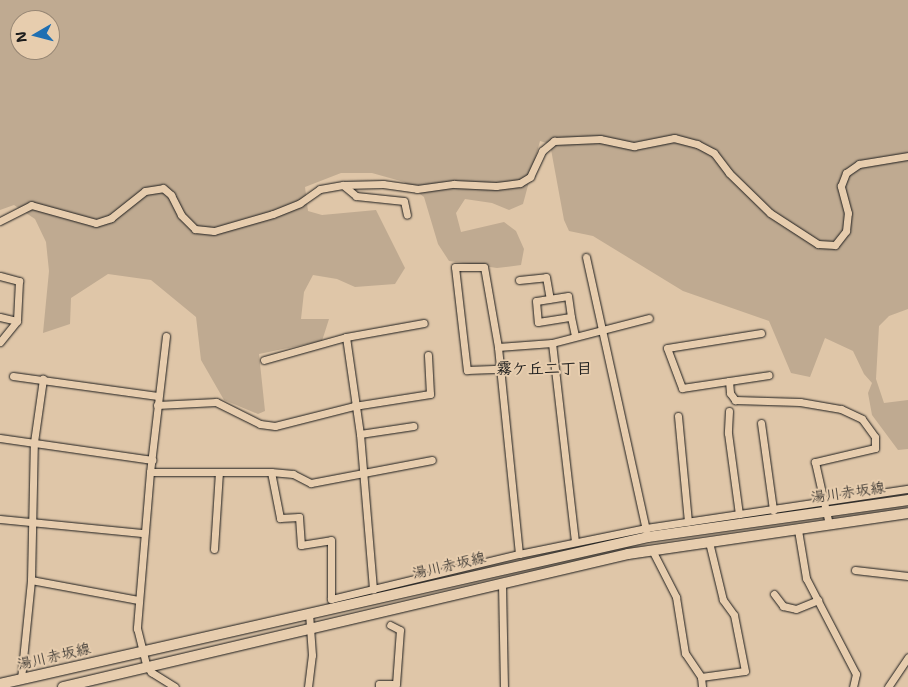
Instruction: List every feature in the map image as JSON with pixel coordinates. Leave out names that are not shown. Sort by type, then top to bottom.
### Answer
[{"type":"main road","name":"湯川赤坂線","points":[[0,684],[144,652],[647,532],[824,507],[908,500]]},
{"type":"main road","name":"湯川赤坂線","points":[[63,687],[146,665],[652,550],[908,513]]},
{"type":"street","points":[[0,221],[32,205],[96,223],[112,218],[145,191],[163,188],[172,195],[181,215],[195,228],[214,231],[273,214],[300,203],[320,189],[343,185],[383,184],[417,189],[454,184],[496,186],[520,184],[530,177],[542,151],[554,141],[600,139],[634,146],[674,138],[697,144],[714,153],[729,173],[770,213],[818,244],[836,245],[846,231],[848,213],[841,186],[846,173],[859,164],[908,156]]},
{"type":"street","points":[[343,185],[356,196],[404,201],[406,215]]},
{"type":"street","points":[[586,257],[647,532]]},
{"type":"street","points":[[500,369],[467,370],[455,267],[484,267],[498,347],[519,554]]},
{"type":"street","points":[[0,276],[19,281],[17,321],[0,342]]},
{"type":"street","points":[[519,280],[546,277],[550,299]]},
{"type":"street","points":[[571,318],[538,322],[536,301],[568,296],[575,336]]},
{"type":"street","points":[[0,316],[17,321]]},
{"type":"street","points":[[498,347],[552,342],[649,318]]},
{"type":"street","points":[[264,360],[346,337],[424,322]]},
{"type":"street","points":[[761,333],[667,348],[682,388],[769,375]]},
{"type":"street","points":[[166,336],[150,472],[137,628],[146,665],[175,687]]},
{"type":"street","points":[[346,337],[354,406],[360,434],[373,589]]},
{"type":"street","points":[[552,342],[576,541]]},
{"type":"street","points":[[157,405],[216,402],[260,424],[275,426],[354,406],[430,394],[428,355]]},
{"type":"street","points":[[13,376],[158,396]]},
{"type":"street","points":[[22,679],[31,580],[34,442],[43,379]]},
{"type":"street","points":[[729,381],[730,394],[734,400],[800,402],[841,409],[862,419],[876,437],[875,448],[815,462],[829,524]]},
{"type":"street","points":[[729,411],[728,433],[739,514]]},
{"type":"street","points":[[678,416],[688,522]]},
{"type":"street","points":[[761,423],[773,510]]},
{"type":"street","points":[[360,434],[413,426]]},
{"type":"street","points":[[0,438],[152,460]]},
{"type":"street","points":[[150,472],[271,472],[293,474],[311,483],[432,460]]},
{"type":"street","points":[[214,550],[219,472]]},
{"type":"street","points":[[271,472],[280,518],[299,517],[301,545],[331,540],[331,599],[576,541],[647,532],[688,522],[739,514],[824,507],[908,489]]},
{"type":"street","points":[[0,519],[144,533]]},
{"type":"street","points":[[798,530],[806,578],[856,674],[853,687]]},
{"type":"street","points":[[701,677],[745,671],[734,615],[723,600],[709,542]]},
{"type":"street","points":[[652,550],[676,597],[685,653],[701,677],[702,687]]},
{"type":"street","points":[[855,570],[908,576]]},
{"type":"street","points":[[31,580],[138,600]]},
{"type":"street","points":[[502,584],[504,687]]},
{"type":"street","points":[[774,594],[783,606],[796,609],[818,600]]},
{"type":"street","points":[[308,687],[311,628],[309,613]]},
{"type":"street","points":[[379,687],[379,684],[396,684],[400,630],[390,625]]},
{"type":"street","points":[[888,687],[908,657]]},
{"type":"shaded area","points":[[0,0],[908,0],[908,309],[889,316],[879,326],[876,379],[884,403],[908,400],[908,449],[898,450],[872,415],[868,393],[872,383],[864,374],[853,351],[825,338],[810,377],[791,373],[769,321],[683,291],[593,236],[569,231],[564,220],[550,144],[540,141],[523,204],[509,210],[492,203],[465,199],[456,213],[461,232],[504,222],[516,231],[524,249],[521,265],[497,268],[449,261],[438,244],[424,197],[404,182],[372,173],[341,173],[305,187],[308,211],[322,215],[376,210],[405,268],[395,284],[355,287],[337,279],[313,275],[304,292],[301,319],[329,319],[322,341],[259,354],[265,411],[258,414],[224,400],[201,360],[196,317],[151,280],[108,274],[71,298],[70,324],[43,333],[49,271],[46,242],[35,219],[14,205],[0,210]]},
{"type":"district","name":"霧ケ丘二丁目","points":[[544,369]]}]
